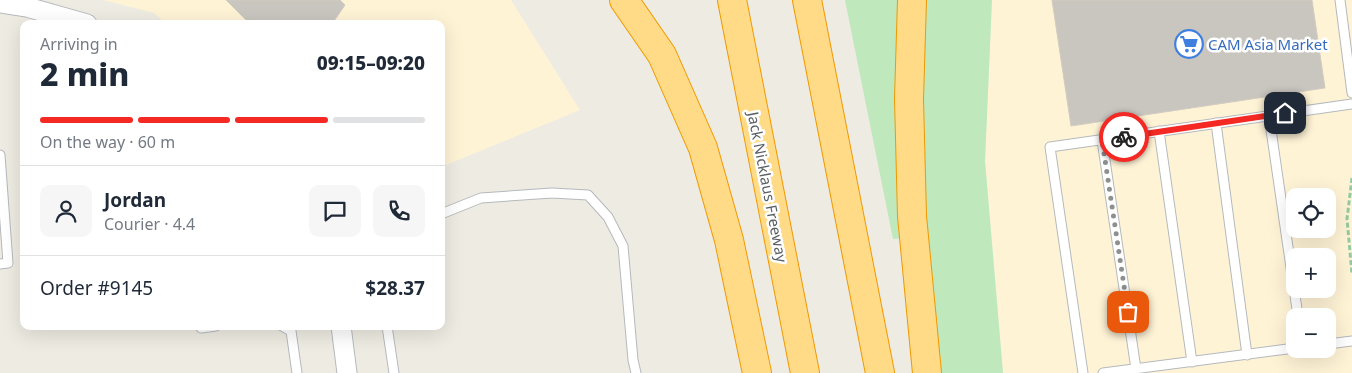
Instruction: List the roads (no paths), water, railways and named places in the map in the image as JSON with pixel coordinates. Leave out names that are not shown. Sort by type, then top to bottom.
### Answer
[{"type":"highway","points":[[624,0],[662,55],[703,148],[729,240],[756,373]]},
{"type":"highway","name":"Jack Nicklaus Freeway","points":[[732,0],[805,373]]},
{"type":"highway","points":[[807,0],[880,373]]},
{"type":"highway","points":[[912,0],[909,99],[912,216],[927,373]]},
{"type":"street","points":[[0,3],[27,7],[73,20]]},
{"type":"street","points":[[342,330],[348,373]]},
{"type":"lane","points":[[1340,0],[1349,42],[1352,93]]},
{"type":"lane","points":[[1083,373],[1050,147],[1352,104]]},
{"type":"lane","points":[[1269,116],[1297,308]]},
{"type":"lane","points":[[1216,123],[1246,354]]},
{"type":"lane","points":[[1159,131],[1192,362]]},
{"type":"lane","points":[[1102,140],[1136,369]]},
{"type":"lane","points":[[0,155],[8,263],[0,264]]},
{"type":"lane","points":[[445,212],[481,198],[552,193],[588,195],[608,217],[623,246],[633,360],[636,373]]},
{"type":"lane","points":[[289,330],[291,331],[297,373]]},
{"type":"lane","points":[[388,330],[394,373]]},
{"type":"lane","points":[[1336,343],[1352,341]]},
{"type":"lane","points":[[1103,373],[1286,349]]},
{"type":"place","name":"CAM Asia Market","points":[[1189,44]]}]
